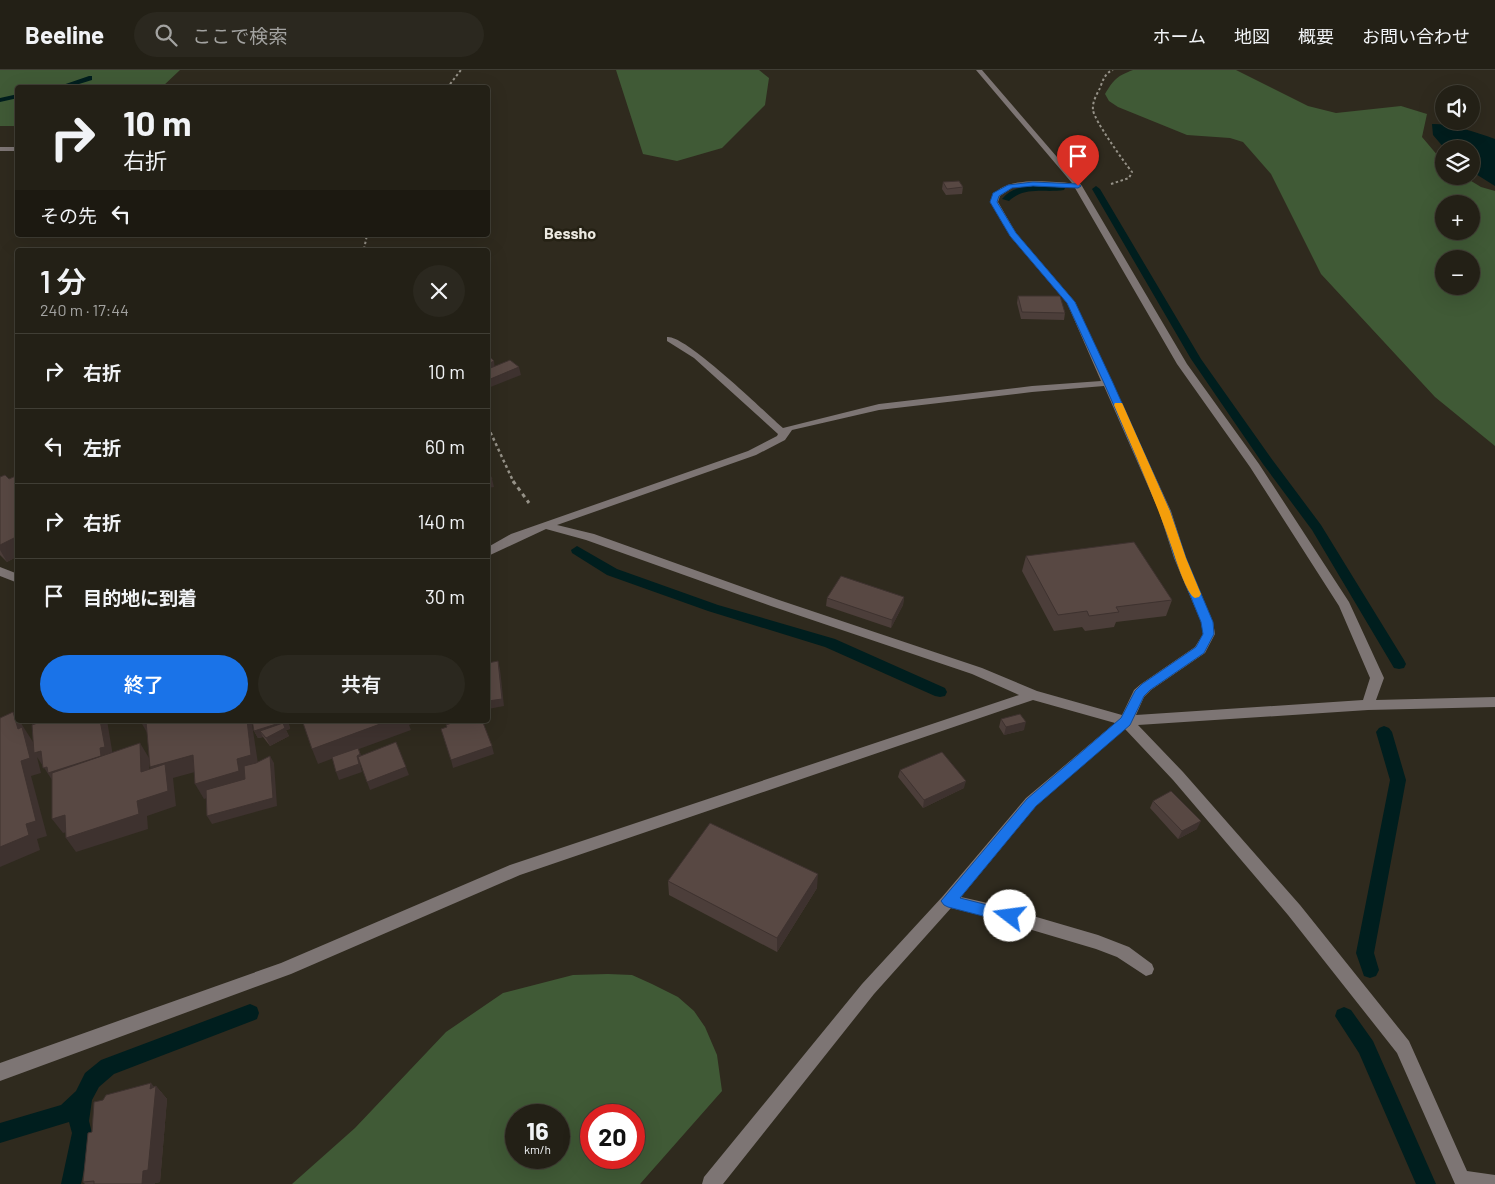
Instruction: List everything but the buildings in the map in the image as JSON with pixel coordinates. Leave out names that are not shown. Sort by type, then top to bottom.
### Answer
[{"type":"street","points":[[979,70],[1016,116],[1060,162],[1078,186],[1182,364],[1255,466],[1345,605],[1377,678],[1368,705]]},
{"type":"street","points":[[0,149],[15,150]]},
{"type":"street","points":[[711,1184],[868,989],[948,901],[1031,802],[1126,721],[1140,694],[1146,687],[1200,650],[1209,634],[1207,622],[1180,558],[1165,511],[1070,302],[1013,234],[994,202],[996,195],[1010,186],[1033,184],[1078,186]]},
{"type":"street","points":[[670,339],[697,356],[784,434]]},
{"type":"street","points":[[490,551],[516,537],[545,525],[752,453],[782,438],[788,428],[879,407],[1032,389],[1108,383]]},
{"type":"street","points":[[545,525],[590,537],[977,671],[1033,695],[1126,721],[1368,705],[1495,702]]},
{"type":"street","points":[[0,571],[15,578]]},
{"type":"street","points":[[0,1072],[285,969],[515,870],[1033,695]]},
{"type":"street","points":[[1126,721],[1178,776],[1294,910],[1403,1048],[1463,1182],[1495,1184]]},
{"type":"street","points":[[948,901],[992,911],[1098,942],[1123,952],[1146,969]]},
{"type":"path","points":[[450,85],[461,70]]},
{"type":"path","points":[[1078,186],[1120,182],[1129,178],[1132,172],[1118,155],[1094,111],[1094,101],[1103,80],[1108,72],[1113,70]]},
{"type":"path","points":[[490,432],[510,477],[545,525]]},
{"type":"green space","points":[[0,70],[180,70],[164,85],[15,85],[15,126],[0,126]]},
{"type":"green space","points":[[616,70],[759,70],[769,78],[765,105],[722,148],[677,161],[643,154]]},
{"type":"green space","points":[[1133,70],[1236,70],[1308,106],[1336,113],[1401,106],[1427,114],[1422,137],[1435,152],[1435,185],[1478,185],[1495,191],[1495,446],[1435,397],[1321,274],[1271,174],[1243,142],[1230,138],[1187,135],[1118,107],[1109,101],[1105,94],[1119,76]]},
{"type":"green space","points":[[573,975],[632,975],[678,997],[694,1011],[705,1027],[717,1055],[722,1091],[640,1184],[292,1184],[355,1128],[446,1032],[503,993]]},
{"type":"water","points":[[1432,124],[1435,124],[1435,130],[1468,130],[1495,139],[1495,186],[1480,177],[1480,140],[1437,140],[1433,135]]},
{"type":"waterway","points":[[67,85],[89,78]]},
{"type":"waterway","points":[[0,100],[15,97]]},
{"type":"waterway","points":[[1006,199],[1024,190],[1061,188]]},
{"type":"waterway","points":[[1096,189],[1196,359],[1267,461],[1317,528],[1399,664]]},
{"type":"waterway","points":[[577,550],[612,572],[713,608],[830,643],[940,692]]},
{"type":"waterway","points":[[1370,970],[1365,953],[1398,780],[1384,732]]},
{"type":"waterway","points":[[83,1098],[92,1080],[108,1067],[250,1013]]},
{"type":"waterway","points":[[1344,1016],[1366,1047],[1426,1184]]},
{"type":"waterway","points":[[0,1133],[67,1113],[83,1098]]},
{"type":"waterway","points":[[71,1184],[82,1133],[79,1121],[83,1098]]},
{"type":"slow traffic","points":[[1118,405],[1165,511],[1180,558],[1195,594]]},
{"type":"district","name":"Bessho","points":[[570,232]]},
{"type":"route","points":[[1010,916],[948,901],[1031,802],[1126,721],[1140,694],[1146,687],[1200,650],[1209,634],[1207,622],[1180,558],[1165,511],[1070,302],[1013,234],[994,202],[996,195],[1010,186],[1033,184],[1078,186]]}]
